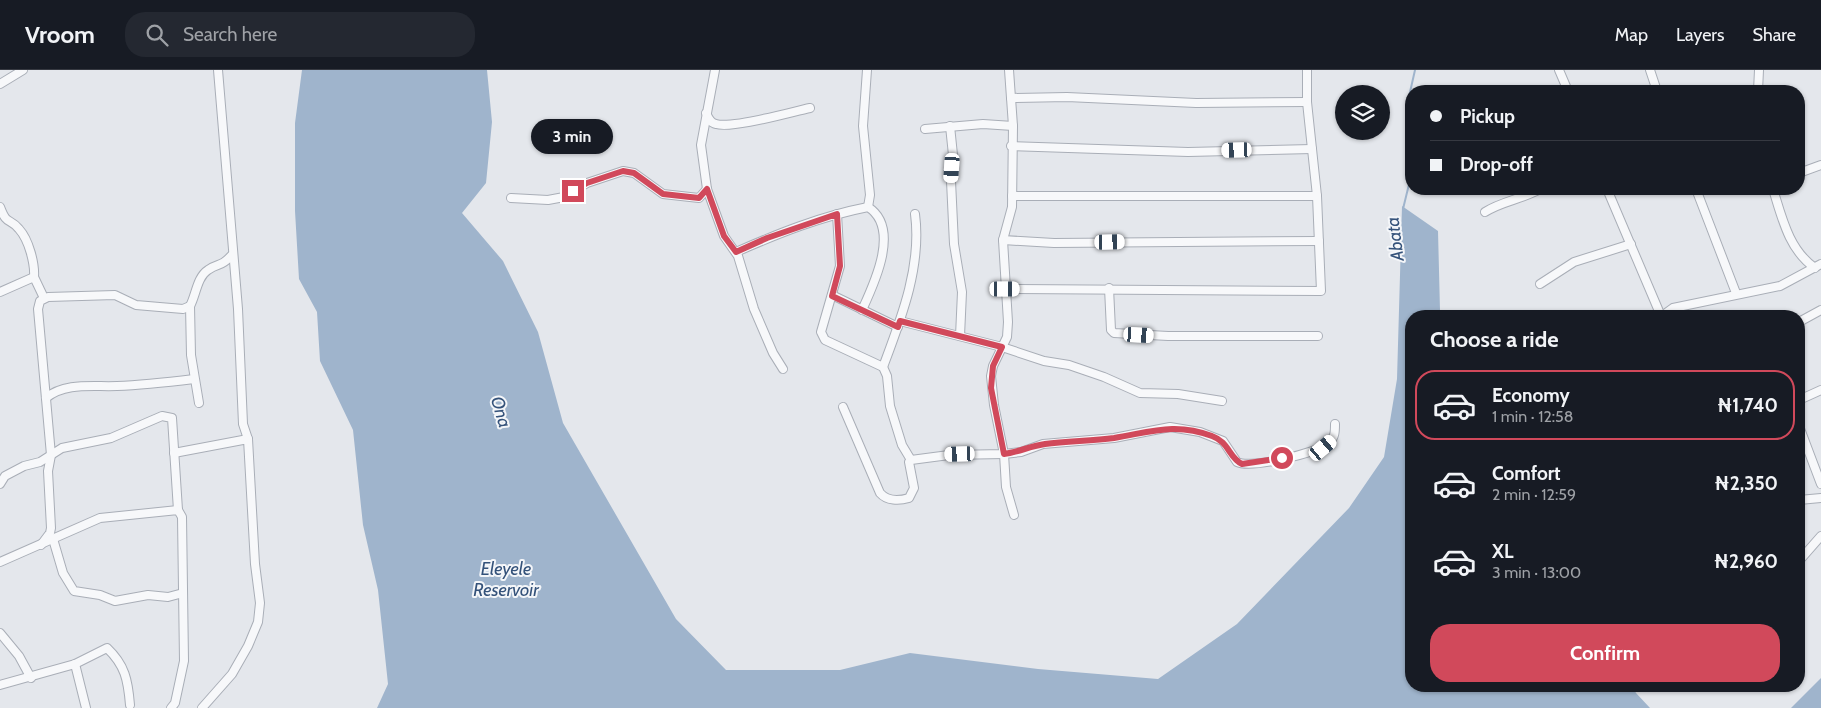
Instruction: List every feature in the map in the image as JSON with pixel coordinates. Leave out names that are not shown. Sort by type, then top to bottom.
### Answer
[{"type":"street","points":[[0,84],[23,70]]},
{"type":"street","points":[[202,708],[232,674],[248,646],[258,622],[260,596],[255,564],[248,439],[243,424],[238,309],[218,70]]},
{"type":"street","points":[[714,70],[701,154],[707,189],[724,236],[736,252],[754,309],[773,353],[783,369]]},
{"type":"street","points":[[866,70],[863,126],[870,195],[868,207]]},
{"type":"street","points":[[1009,70],[1012,126],[1012,196],[1011,217],[1004,240],[1008,322],[1006,337],[993,366],[991,388],[1004,454],[1006,487],[1014,515]]},
{"type":"street","points":[[1005,289],[1110,288],[1321,291],[1317,196],[1307,102],[1307,70]]},
{"type":"street","points":[[1559,70],[1565,85]]},
{"type":"street","points":[[1650,70],[1655,85]]},
{"type":"street","points":[[1758,85],[1759,70]]},
{"type":"street","points":[[1011,98],[1067,97],[1196,103],[1307,102]]},
{"type":"street","points":[[706,112],[710,122],[730,124],[810,108]]},
{"type":"street","points":[[925,129],[983,124],[1012,126]]},
{"type":"street","points":[[950,126],[953,155],[951,181],[954,244],[962,292],[960,336]]},
{"type":"street","points":[[1011,146],[1180,152],[1312,149]]},
{"type":"street","points":[[1805,172],[1821,166]]},
{"type":"street","points":[[511,198],[548,200],[564,197],[587,183],[623,171],[634,173],[663,194],[699,198],[707,189]]},
{"type":"street","points":[[1485,212],[1498,204],[1530,195]]},
{"type":"street","points":[[1610,195],[1659,310]]},
{"type":"street","points":[[1698,195],[1736,293]]},
{"type":"street","points":[[1775,195],[1797,252],[1802,260],[1818,266]]},
{"type":"street","points":[[1012,196],[1317,196]]},
{"type":"street","points":[[0,207],[6,222],[21,231],[35,267],[34,277],[44,298]]},
{"type":"street","points":[[736,252],[767,238],[837,214],[868,207]]},
{"type":"street","points":[[862,310],[873,286],[884,247],[880,218],[868,207]]},
{"type":"street","points":[[837,214],[840,266],[822,332],[825,340],[883,367]]},
{"type":"street","points":[[843,408],[884,498],[905,499],[913,493],[909,462],[911,460],[902,445],[890,406],[883,367],[899,324],[918,242],[915,214]]},
{"type":"street","points":[[1004,240],[1054,243],[1319,241]]},
{"type":"street","points":[[1540,284],[1574,262],[1630,244]]},
{"type":"street","points":[[199,403],[191,355],[190,306],[200,279],[209,269],[223,265],[232,255]]},
{"type":"street","points":[[1670,310],[1736,293],[1780,286],[1818,266]]},
{"type":"street","points":[[0,292],[34,277]]},
{"type":"street","points":[[1110,288],[1111,330],[1114,333],[1168,336],[1318,336]]},
{"type":"street","points":[[44,298],[115,295],[144,307],[183,309],[190,306]]},
{"type":"street","points":[[832,296],[899,324],[960,336],[1044,361],[1089,371],[1140,393],[1178,394],[1222,401]]},
{"type":"street","points":[[41,545],[51,528],[48,470],[51,455],[38,309],[44,298]]},
{"type":"street","points":[[1805,319],[1821,310]]},
{"type":"street","points":[[46,398],[54,391],[71,387],[116,386],[194,379]]},
{"type":"street","points":[[1805,397],[1821,390]]},
{"type":"street","points":[[0,484],[5,476],[24,466],[40,462],[62,448],[111,438],[162,416],[172,418],[178,510],[182,517],[184,661],[175,703],[171,708]]},
{"type":"street","points":[[911,460],[949,455],[1021,452],[1043,444],[1114,438],[1170,427],[1214,436],[1227,445],[1237,462],[1249,464],[1296,456],[1323,448],[1331,441],[1335,434],[1335,424]]},
{"type":"street","points":[[174,453],[248,439]]},
{"type":"street","points":[[1805,442],[1821,484]]},
{"type":"street","points":[[1805,499],[1821,498]]},
{"type":"street","points":[[0,562],[100,518],[178,510]]},
{"type":"street","points":[[1805,554],[1821,536]]},
{"type":"street","points":[[53,539],[63,574],[74,591],[100,595],[115,601],[148,595],[168,597],[183,593]]},
{"type":"street","points":[[0,633],[19,656],[31,678]]},
{"type":"street","points":[[0,685],[31,678],[74,664],[107,648],[119,659],[128,682],[131,707]]},
{"type":"street","points":[[74,664],[86,708]]},
{"type":"water","name":"Eleyele Reservoir","points":[[302,70],[487,70],[492,122],[486,183],[462,213],[503,261],[538,332],[563,423],[676,619],[726,670],[840,670],[910,653],[1038,669],[1158,679],[1237,624],[1349,508],[1384,457],[1397,379],[1402,206],[1438,231],[1440,310],[1405,310],[1405,692],[1635,692],[1650,708],[377,708],[388,684],[378,590],[363,525],[353,430],[320,361],[317,312],[299,279],[295,211],[295,123]]},
{"type":"water","points":[[1821,678],[1821,708],[1791,708]]},
{"type":"waterway","name":"Abata","points":[[1412,85],[1415,70]]},
{"type":"waterway","name":"Abata","points":[[1403,209],[1406,195]]},
{"type":"route","points":[[573,191],[587,183],[623,171],[634,173],[663,194],[699,198],[707,189],[724,236],[736,252],[767,238],[837,214],[840,266],[832,296],[898,327],[900,321],[1002,347],[993,366],[991,388],[1004,454],[1021,452],[1033,446],[1043,444],[1114,438],[1170,427],[1189,429],[1214,436],[1227,445],[1237,462],[1242,464],[1282,458]]},
{"type":"water label","name":"Ona","points":[[501,412]]}]
